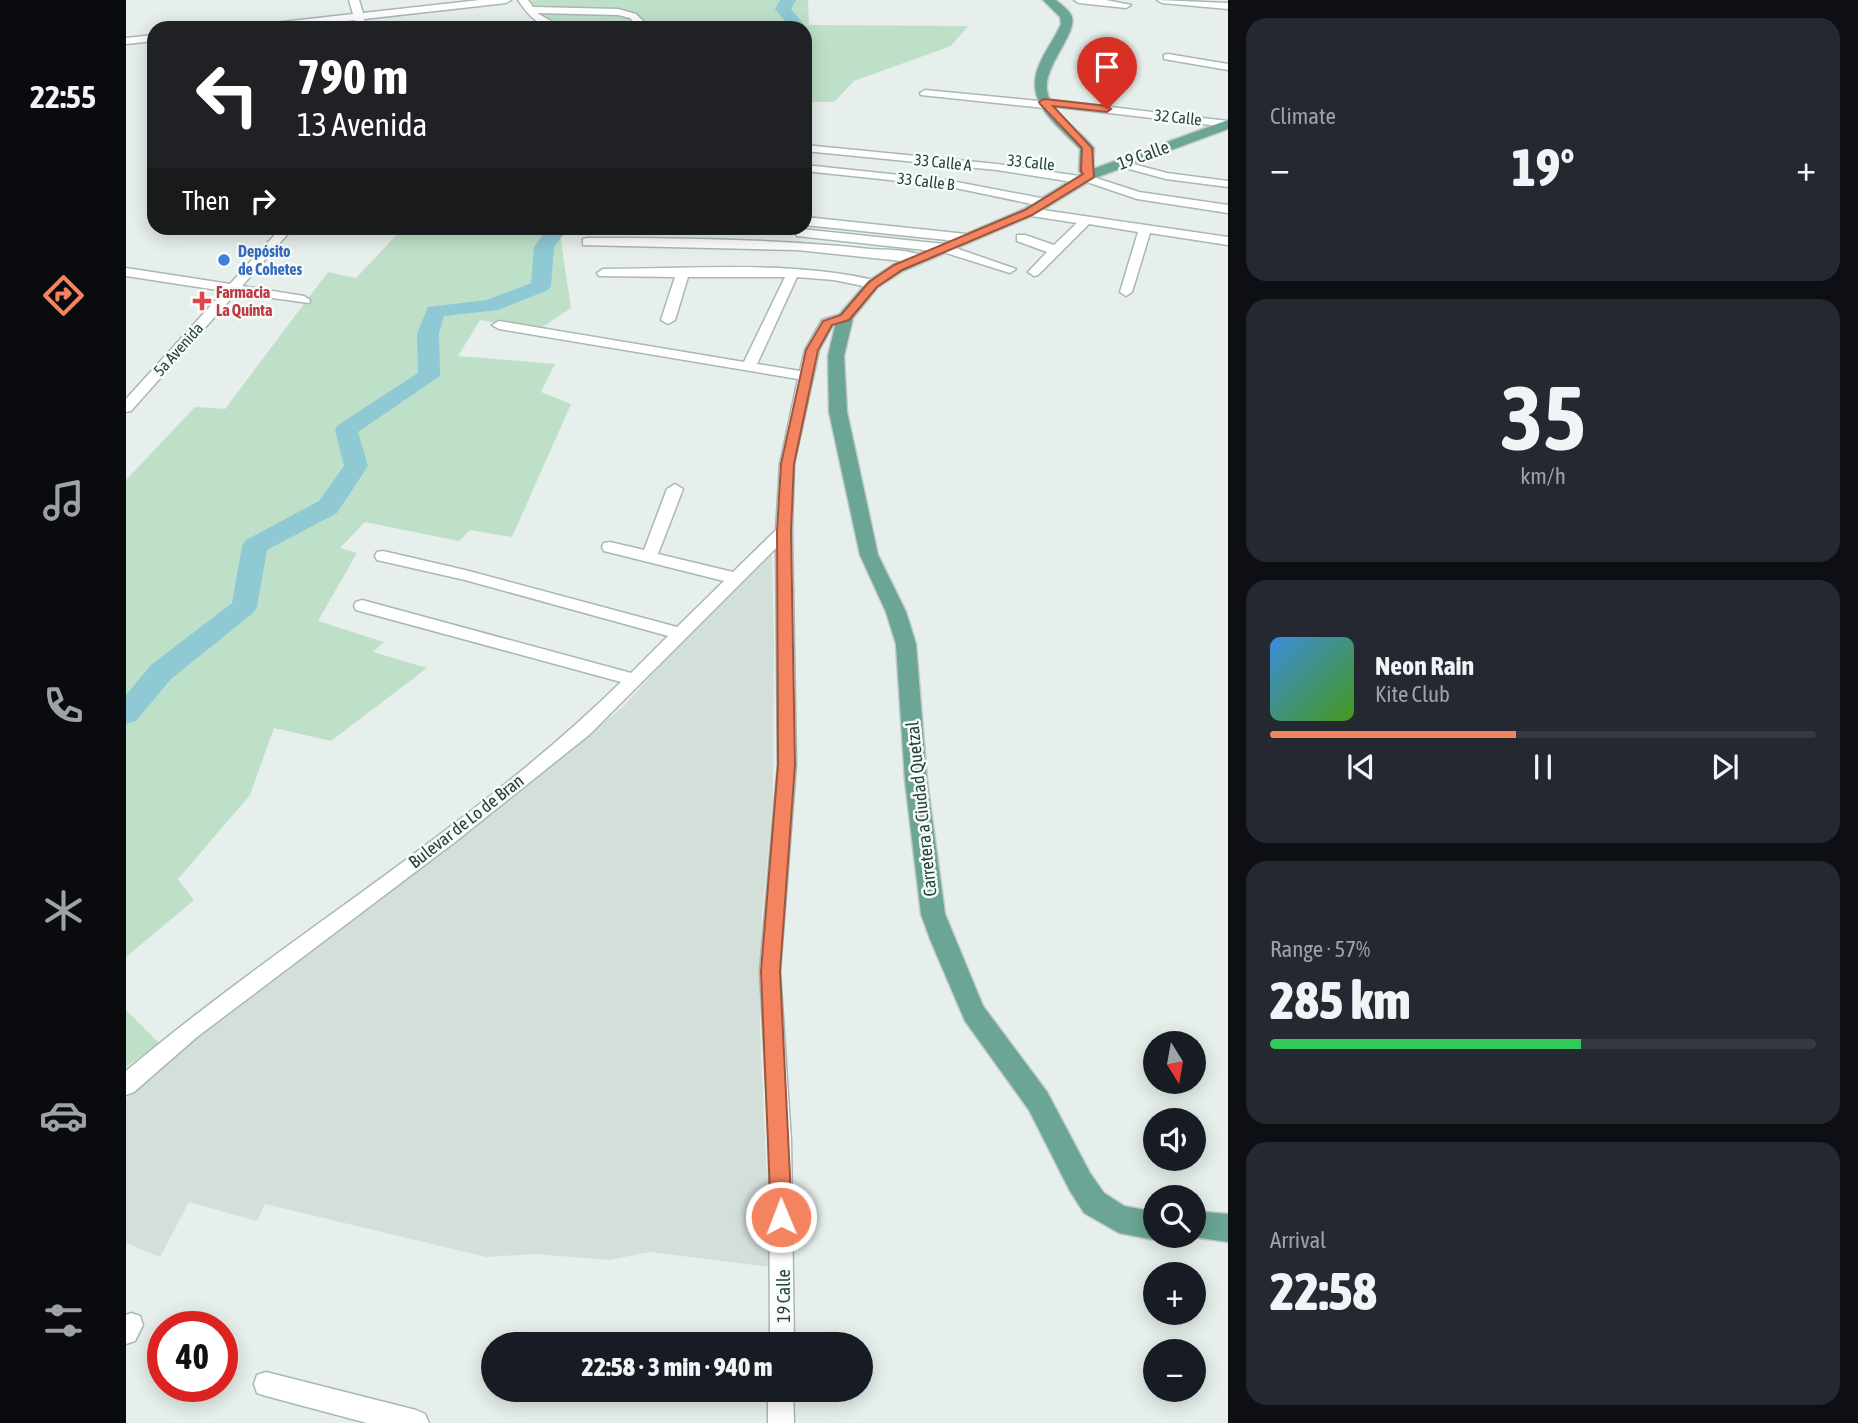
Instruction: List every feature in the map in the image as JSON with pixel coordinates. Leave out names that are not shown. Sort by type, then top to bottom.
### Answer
[{"type":"main road","points":[[1049,0],[1066,16],[1067,24],[1046,63],[1039,84],[1043,100],[1087,148],[1085,175]]},
{"type":"main road","name":"19 Calle","points":[[845,317],[873,284],[898,268],[1028,212],[1046,203],[1085,175],[1228,124]]},
{"type":"main road","name":"Carretera a Ciudad Quetzal","points":[[845,317],[836,356],[838,412],[869,555],[896,612],[906,645],[916,781],[933,914],[974,1013],[1038,1101],[1080,1182],[1094,1203],[1119,1219],[1143,1224]]},
{"type":"main road","points":[[1206,1226],[1228,1228]]},
{"type":"street","points":[[344,0],[353,21]]},
{"type":"street","points":[[353,21],[354,0]]},
{"type":"street","points":[[353,21],[506,0]]},
{"type":"street","points":[[523,0],[535,17],[543,21]]},
{"type":"street","points":[[1079,0],[1126,5]]},
{"type":"street","points":[[1161,0],[1228,6]]},
{"type":"street","points":[[530,10],[618,12],[633,16],[638,21]]},
{"type":"street","points":[[126,41],[147,39]]},
{"type":"street","points":[[1168,57],[1228,67]]},
{"type":"street","points":[[1001,90],[1043,100]]},
{"type":"street","name":"32 Calle","points":[[925,93],[1043,100],[1228,124]]},
{"type":"street","name":"33 Calle","points":[[850,143],[1085,175]]},
{"type":"street","name":"33 Calle A","points":[[812,149],[1085,175],[1137,195],[1228,209]]},
{"type":"street","points":[[1118,163],[1166,176],[1228,184]]},
{"type":"street","name":"33 Calle B","points":[[812,169],[946,183],[1046,203]]},
{"type":"street","points":[[1028,212],[1228,241]]},
{"type":"street","points":[[812,221],[966,238]]},
{"type":"street","points":[[1034,272],[1085,221]]},
{"type":"street","points":[[1126,292],[1145,229]]},
{"type":"street","points":[[812,234],[944,248],[1010,270]]},
{"type":"street","name":"5a Avenida","points":[[126,408],[270,235]]},
{"type":"street","name":"5a Avenida","points":[[126,395],[279,235]]},
{"type":"street","points":[[1021,238],[1055,250]]},
{"type":"street","points":[[587,242],[791,247],[921,259]]},
{"type":"street","points":[[126,272],[304,300]]},
{"type":"street","points":[[603,273],[793,273],[834,276],[873,284]]},
{"type":"street","points":[[749,366],[793,273]]},
{"type":"street","points":[[667,320],[682,275]]},
{"type":"street","name":"19 Calle","points":[[782,1332],[780,1140],[770,971],[786,765],[784,531],[787,464],[806,376],[819,334],[827,323],[845,317]]},
{"type":"street","points":[[499,325],[806,376]]},
{"type":"street","points":[[649,557],[675,489]]},
{"type":"street","name":"Bulevar de Lo de Bran","points":[[126,1085],[190,1030],[448,837],[583,730],[784,531]]},
{"type":"street","points":[[610,547],[735,578]]},
{"type":"street","points":[[383,556],[678,633]]},
{"type":"street","points":[[362,606],[635,680]]},
{"type":"street","points":[[267,1384],[416,1423]]},
{"type":"street","points":[[781,1402],[781,1423]]},
{"type":"shaded area","points":[[772,554],[773,801],[762,915],[760,1030],[771,1267],[650,1252],[609,1260],[535,1254],[486,1257],[265,1204],[257,1221],[189,1202],[160,1257],[126,1243],[126,1099],[209,1027],[429,862],[624,706],[701,620]]},
{"type":"green space","points":[[808,0],[809,21],[548,21],[538,15],[527,1]]},
{"type":"green space","points":[[812,25],[968,26],[951,46],[854,81],[834,102],[812,102]]},
{"type":"green space","points":[[396,235],[560,235],[571,308],[538,330],[480,320],[458,356],[555,364],[541,392],[571,404],[512,537],[470,530],[459,541],[365,522],[340,548],[357,553],[318,621],[384,642],[373,652],[427,668],[331,741],[274,728],[250,795],[178,879],[194,900],[126,957],[126,480],[195,407],[225,409],[328,272],[356,278]]},
{"type":"green space","points":[[126,1010],[159,1043],[126,1067]]},
{"type":"waterway","points":[[788,0],[783,9],[793,21]]},
{"type":"waterway","points":[[126,714],[161,672],[244,607],[255,546],[328,507],[356,466],[346,430],[429,376],[428,333],[435,311],[491,306],[541,286],[544,247],[553,235]]},
{"type":"place","name":"Depósito de Cohetes","points":[[224,260]]},
{"type":"place","name":"Farmacia La Quinta","points":[[202,301]]},
{"type":"route","points":[[781,1217],[780,1140],[770,971],[786,765],[784,531],[787,464],[812,350],[827,323],[845,317],[873,284],[898,268],[1028,212],[1090,175],[1086,171],[1087,148],[1044,102],[1107,109]]}]
